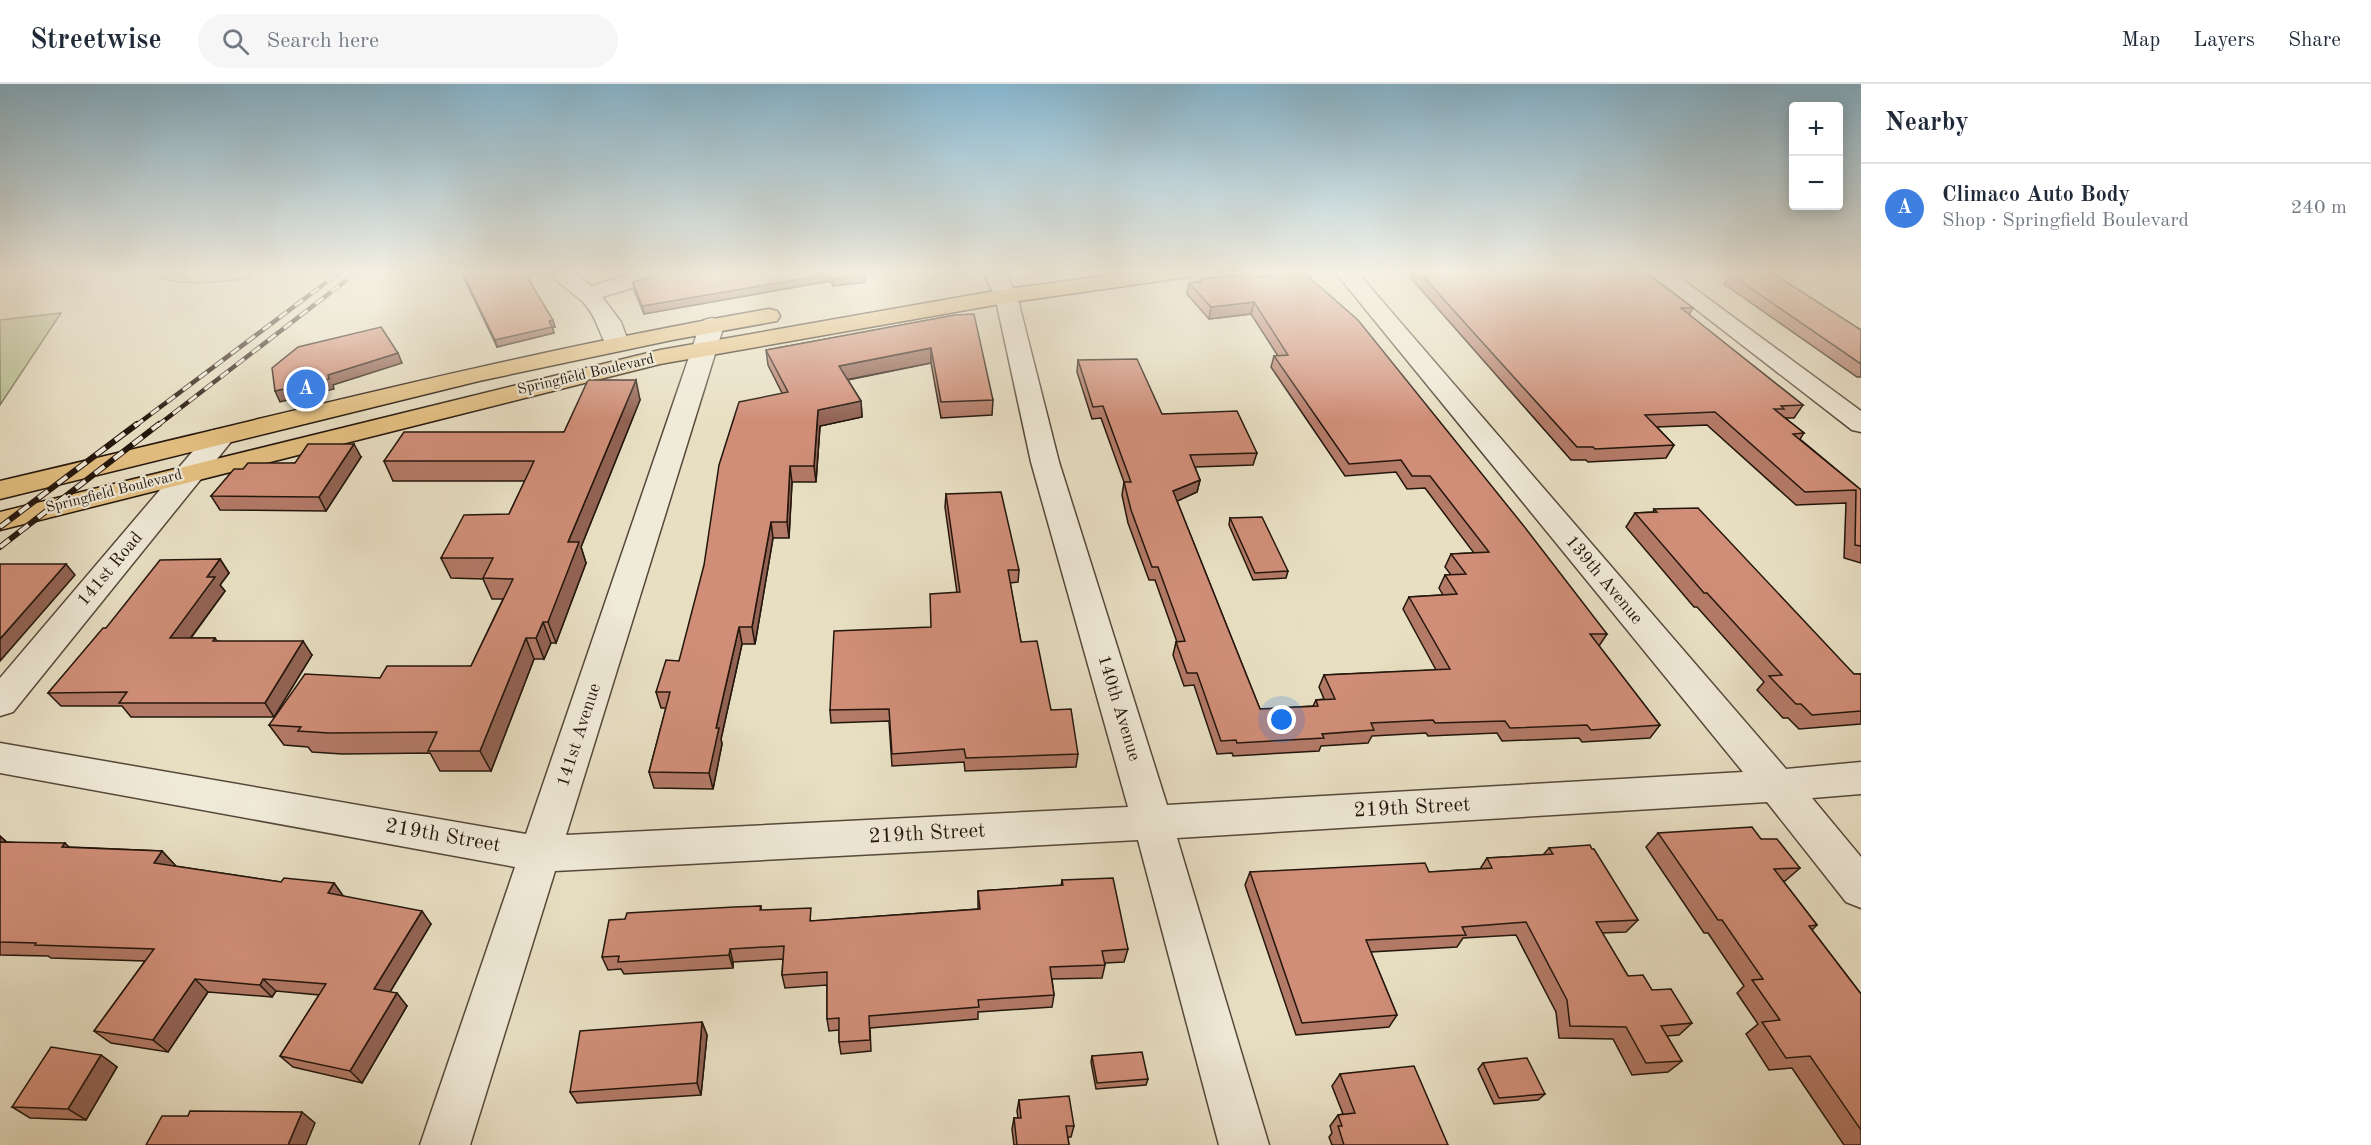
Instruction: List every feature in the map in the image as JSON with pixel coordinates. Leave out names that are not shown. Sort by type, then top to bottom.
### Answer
[{"type":"main road","name":"Springfield Boulevard","points":[[0,521],[588,373],[708,337],[790,322]]},
{"type":"main road","name":"Springfield Boulevard","points":[[0,490],[437,384],[617,344],[708,337]]},
{"type":"street","points":[[610,322],[613,326],[617,344]]},
{"type":"street","name":"140th Avenue","points":[[1010,322],[1045,462],[1153,823],[1244,1145]]},
{"type":"street","name":"139th Avenue","points":[[1388,322],[1861,888]]},
{"type":"street","points":[[1725,322],[1861,424]]},
{"type":"street","name":"141st Avenue","points":[[445,1145],[708,337]]},
{"type":"street","name":"141st Road","points":[[0,702],[220,437]]},
{"type":"street","name":"219th Street","points":[[0,758],[540,854],[1153,823],[1777,786],[1861,778]]},
{"type":"green space","points":[[0,322],[55,322],[0,405]]},
{"type":"building","points":[[486,322],[549,322],[552,327],[495,340]]},
{"type":"building","points":[[920,322],[976,322],[993,400],[941,402],[931,348],[839,366],[861,401],[818,410],[814,466],[790,466],[787,522],[771,522],[752,627],[739,627],[716,728],[719,728],[709,773],[649,772],[670,692],[656,692],[666,660],[679,661],[704,565],[719,465],[739,402],[788,392],[766,350]]},
{"type":"building","points":[[1267,322],[1359,322],[1523,525],[1607,634],[1590,634],[1660,725],[1591,730],[1587,725],[1510,728],[1505,721],[1435,723],[1433,720],[1371,723],[1374,730],[1322,734],[1324,738],[1237,743],[1236,740],[1221,741],[1197,673],[1187,673],[1176,642],[1185,641],[1158,567],[1152,567],[1131,510],[1124,482],[1131,482],[1103,406],[1093,407],[1078,360],[1137,359],[1162,414],[1237,411],[1257,453],[1190,455],[1200,480],[1173,491],[1260,709],[1318,706],[1316,700],[1335,699],[1324,675],[1450,669],[1409,597],[1457,594],[1445,575],[1466,574],[1451,554],[1489,552],[1430,476],[1412,476],[1401,460],[1349,464],[1274,356],[1288,355]]},
{"type":"building","points":[[1464,322],[1698,322],[1803,405],[1781,406],[1784,409],[1774,409],[1804,433],[1793,434],[1861,490],[1861,546],[1855,545],[1856,490],[1805,492],[1715,412],[1645,415],[1674,445],[1595,449],[1577,447]]},
{"type":"building","points":[[1799,322],[1848,322],[1861,330],[1861,364]]},
{"type":"building","points":[[381,327],[398,353],[328,375],[329,379],[275,391],[272,368],[298,347]]},
{"type":"building","points":[[588,380],[636,380],[568,542],[579,542],[548,622],[543,622],[536,638],[526,638],[480,751],[428,751],[437,732],[329,733],[298,731],[301,727],[269,725],[305,674],[380,678],[387,666],[471,666],[513,579],[483,578],[493,558],[441,558],[464,515],[509,514],[534,461],[384,461],[404,432],[564,432]]},
{"type":"building","points":[[308,444],[354,444],[319,497],[211,496],[234,469],[243,469],[248,463],[295,463]]},
{"type":"building","points":[[1001,492],[1019,570],[1008,570],[1021,642],[1037,641],[1051,710],[1071,709],[1078,754],[966,758],[964,749],[892,754],[889,709],[830,710],[834,631],[931,627],[930,594],[960,592],[946,494]]},
{"type":"building","points":[[1698,508],[1854,674],[1861,674],[1861,711],[1812,715],[1801,704],[1796,704],[1769,676],[1782,675],[1707,593],[1704,593],[1635,513],[1657,512],[1654,509]]},
{"type":"building","points":[[1262,517],[1288,571],[1255,573],[1230,518]]},
{"type":"building","points":[[220,559],[207,577],[215,577],[170,638],[215,638],[213,641],[303,641],[265,703],[119,703],[127,692],[48,693],[103,628],[106,628],[160,560]]},
{"type":"building","points":[[0,564],[66,564],[0,639]]},
{"type":"building","points":[[1752,827],[1761,839],[1777,839],[1800,868],[1774,869],[1817,925],[1809,926],[1861,994],[1861,1130],[1810,1056],[1786,1058],[1762,1022],[1780,1020],[1752,980],[1763,979],[1722,920],[1718,920],[1658,833]]},
{"type":"building","points":[[0,842],[65,843],[62,847],[162,851],[154,863],[281,882],[284,878],[334,883],[328,893],[422,911],[374,989],[397,993],[350,1071],[280,1056],[326,984],[263,979],[260,985],[195,979],[153,1040],[94,1031],[154,949],[0,942]]},
{"type":"building","points":[[1590,845],[1638,920],[1596,922],[1628,976],[1643,975],[1652,990],[1671,989],[1692,1023],[1661,1026],[1682,1061],[1646,1063],[1626,1027],[1570,1026],[1567,1000],[1526,922],[1462,927],[1466,935],[1366,940],[1397,1015],[1302,1023],[1250,872],[1425,863],[1429,872],[1492,868],[1487,858],[1553,854],[1549,848]]},
{"type":"building","points":[[1113,878],[1128,949],[1102,951],[1105,965],[1050,967],[1054,995],[978,1000],[979,1007],[869,1016],[870,1040],[839,1042],[839,1018],[827,1019],[827,972],[782,975],[784,946],[730,949],[729,955],[618,962],[619,956],[602,957],[609,920],[625,919],[627,913],[761,906],[760,910],[811,908],[810,921],[980,909],[978,891],[1063,885],[1062,880]]},
{"type":"building","points":[[702,1022],[697,1083],[570,1092],[580,1031]]},
{"type":"building","points":[[51,1047],[101,1055],[68,1109],[12,1107]]},
{"type":"building","points":[[1142,1052],[1148,1079],[1097,1083],[1092,1056]]},
{"type":"building","points":[[1527,1058],[1545,1094],[1499,1098],[1483,1063]]},
{"type":"building","points":[[1414,1066],[1448,1145],[1344,1145],[1338,1126],[1342,1126],[1338,1115],[1355,1113],[1340,1074]]},
{"type":"building","points":[[1069,1096],[1074,1126],[1066,1126],[1069,1145],[1017,1145],[1014,1118],[1021,1118],[1019,1100]]},
{"type":"building","points":[[190,1111],[302,1112],[288,1145],[146,1145],[162,1116],[188,1116]]},
{"type":"railway","points":[[135,426],[274,322]]},
{"type":"railway","points":[[157,426],[293,322]]},
{"type":"railway","points":[[0,527],[137,424]]},
{"type":"railway","points":[[0,547],[159,424]]},
{"type":"place","name":"Climaco Auto Body","points":[[306,389]]}]
